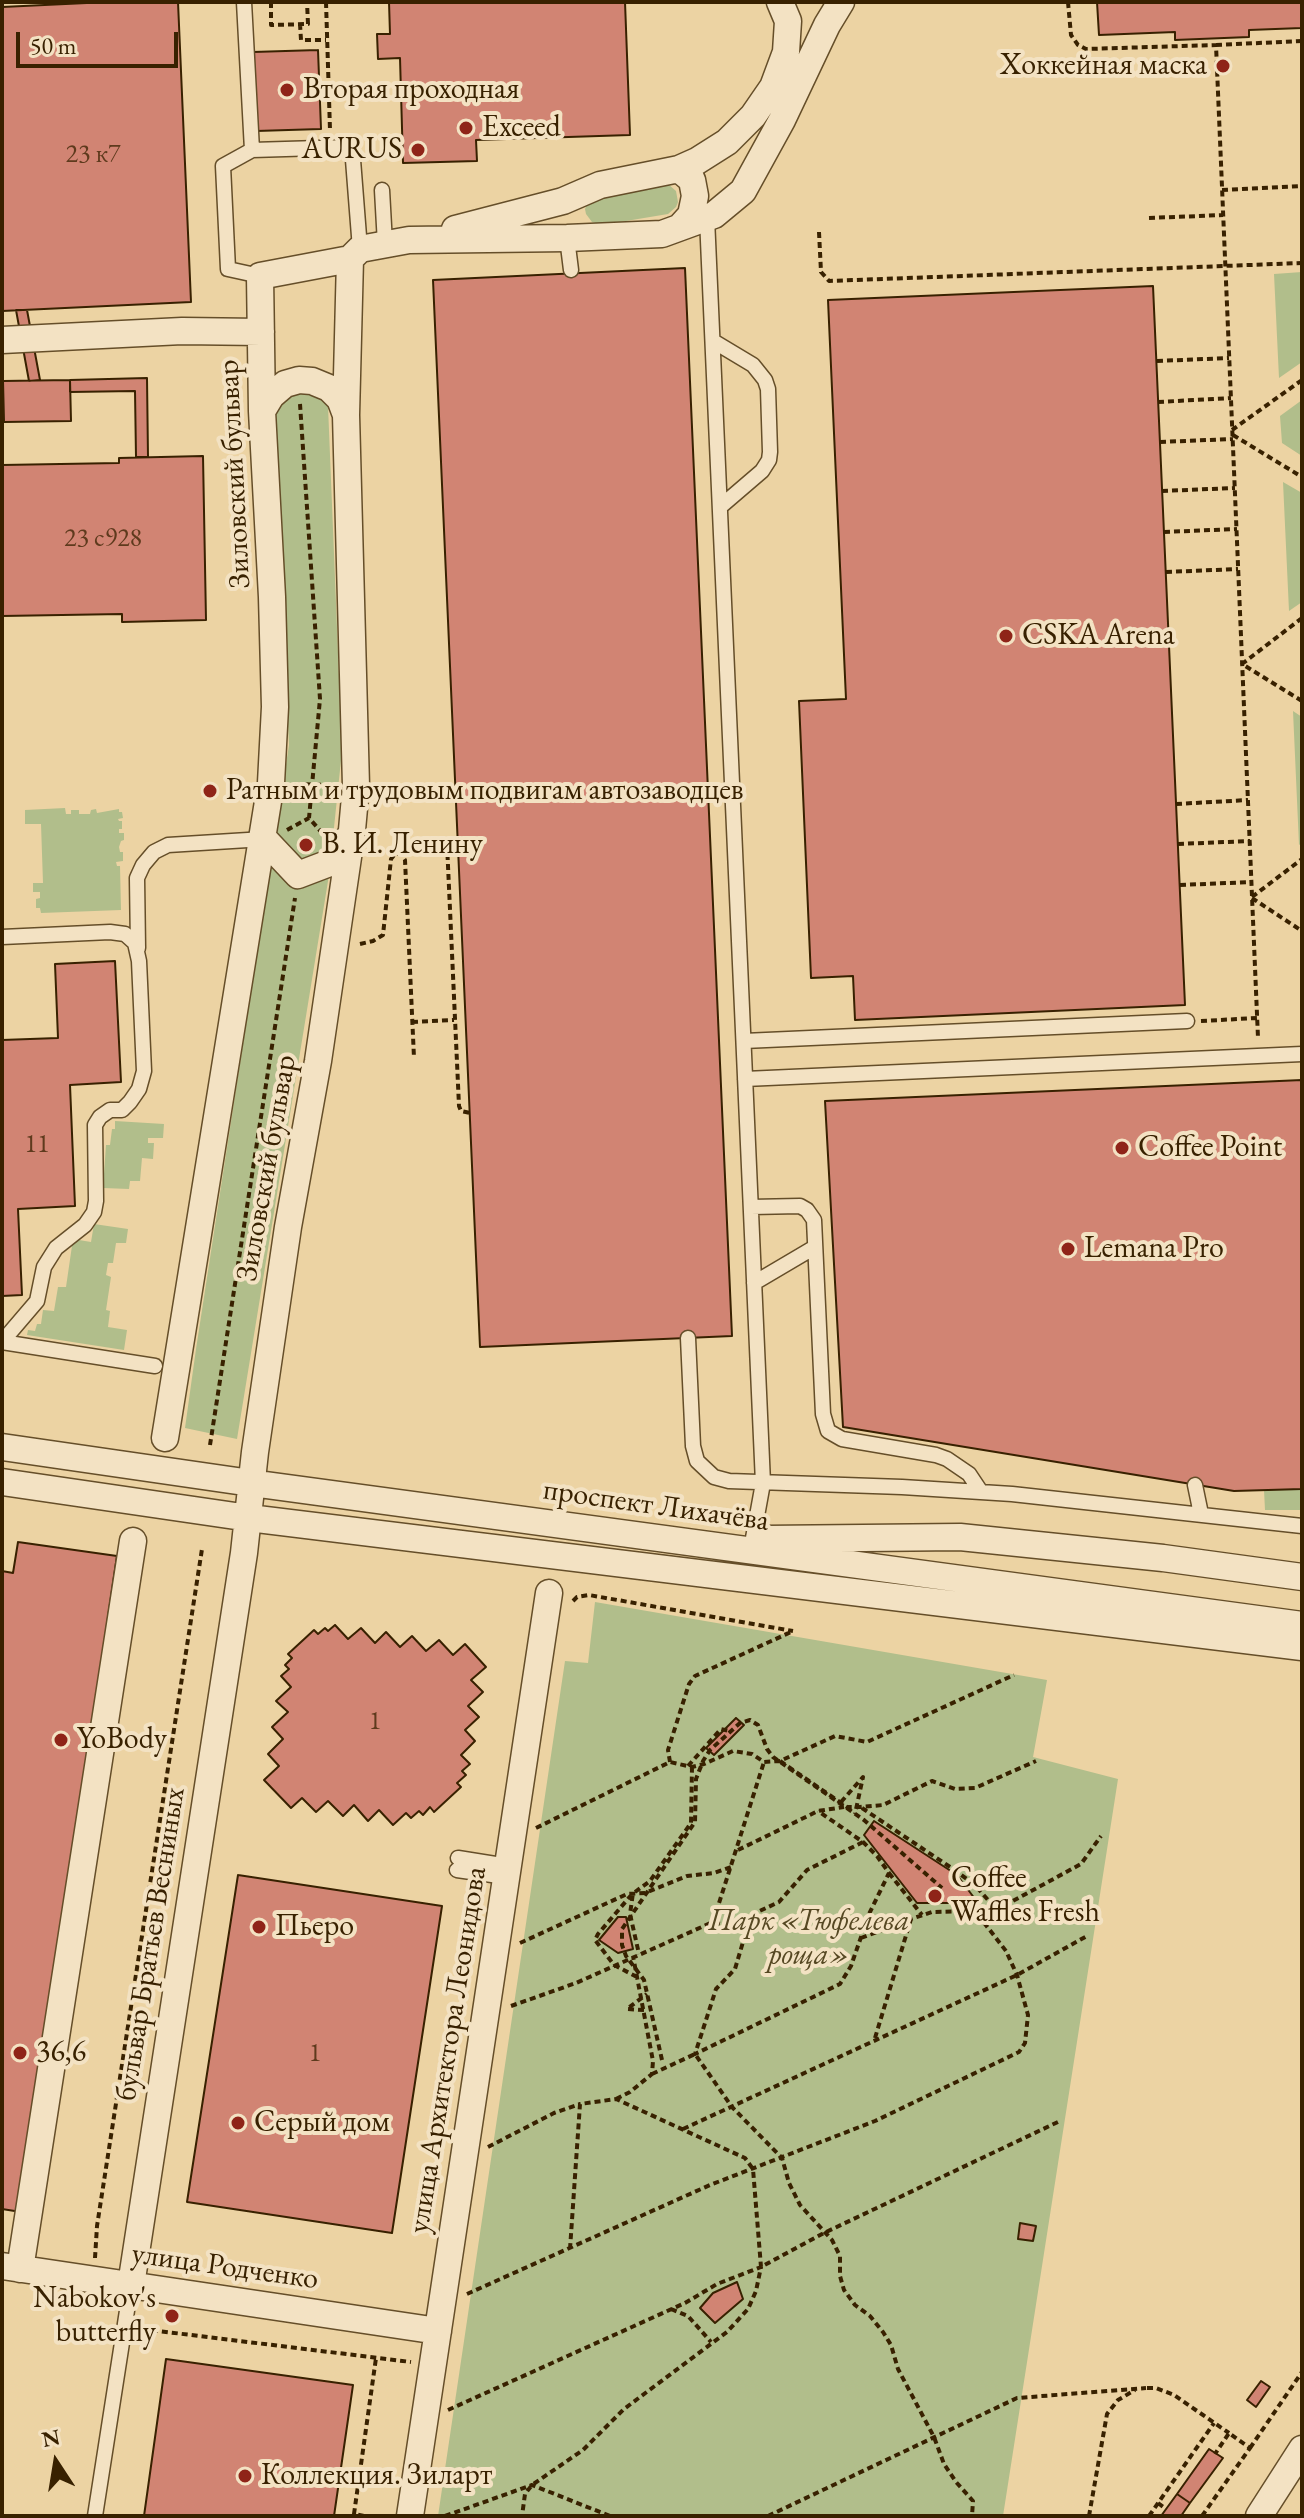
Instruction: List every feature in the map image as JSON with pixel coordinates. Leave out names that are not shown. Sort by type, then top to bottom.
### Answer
[{"type":"street","points":[[260,276],[563,201],[600,185],[679,169],[697,161],[727,142],[753,116],[773,87],[786,52],[788,21],[780,2]]},
{"type":"street","points":[[376,248],[440,239],[662,234],[721,211],[743,191],[841,2]]},
{"type":"street","points":[[679,169],[692,180],[695,196],[691,215],[681,226]]},
{"type":"street","points":[[573,238],[567,217],[569,206],[577,195]]},
{"type":"street","name":"Зиловский бульвар","points":[[249,1518],[251,1483],[288,1227],[318,1061],[352,830],[356,786],[346,415],[376,248]]},
{"type":"street","name":"Зиловский бульвар","points":[[165,1438],[271,783],[275,707],[262,411],[260,276]]},
{"type":"street","points":[[2,340],[182,331],[261,332]]},
{"type":"street","points":[[262,411],[271,396],[285,384],[299,380],[329,388],[340,399],[346,415]]},
{"type":"street","name":"Зиловский бульвар","points":[[298,875],[340,859],[352,830]]},
{"type":"street","points":[[264,839],[298,875]]},
{"type":"street","name":"проспект Лихачёва","points":[[2,1447],[1302,1625]]},
{"type":"street","name":"проспект Лихачёва","points":[[2,1482],[249,1518],[1302,1647]]},
{"type":"street","name":"бульвар Братьев Весниных","points":[[131,2285],[249,1518]]},
{"type":"street","points":[[726,1539],[960,1537],[1163,1558],[1302,1577]]},
{"type":"street","points":[[11,2267],[133,1541]]},
{"type":"street","name":"улица Архитектора Леонидова","points":[[410,2516],[507,1871],[559,1600]]},
{"type":"street","name":"улица Родченко","points":[[11,2267],[438,2331]]},
{"type":"street","points":[[1259,2516],[1302,2449]]},
{"type":"lane","points":[[244,2],[252,150]]},
{"type":"lane","name":"Зиловский бульвар","points":[[331,148],[352,147],[376,248]]},
{"type":"lane","points":[[260,276],[228,269],[223,166],[252,150],[331,148]]},
{"type":"lane","points":[[376,248],[382,190]]},
{"type":"lane","points":[[707,218],[763,1483],[753,1538]]},
{"type":"lane","points":[[571,270],[573,238]]},
{"type":"lane","points":[[713,341],[753,365],[768,389],[770,452],[762,471],[720,507]]},
{"type":"lane","points":[[2,1342],[37,1301],[44,1267],[56,1248],[85,1225],[94,1212],[95,1125],[110,1110],[122,1110],[139,1089],[144,1071],[137,878],[143,865],[154,852],[168,845],[264,839]]},
{"type":"lane","points":[[2,937],[125,934],[135,943],[139,961]]},
{"type":"lane","points":[[744,1041],[1187,1021]]},
{"type":"lane","points":[[745,1079],[1302,1054]]},
{"type":"lane","points":[[751,1207],[792,1205],[807,1210],[814,1220],[823,1414],[828,1431],[842,1439],[947,1459],[969,1474],[981,1492]]},
{"type":"lane","points":[[754,1283],[815,1247]]},
{"type":"lane","points":[[688,1338],[693,1446],[697,1461],[714,1477],[763,1483],[981,1492],[1302,1526]]},
{"type":"lane","points":[[2,1342],[155,1366]]},
{"type":"lane","points":[[1195,1485],[1201,1514]]},
{"type":"lane","points":[[457,1864],[507,1871]]},
{"type":"lane","points":[[95,2516],[131,2285]]},
{"type":"path","points":[[271,2],[271,25],[308,24],[307,2]]},
{"type":"path","points":[[326,2],[331,148]]},
{"type":"path","points":[[1068,2],[1071,35],[1078,45],[1086,49],[1302,41]]},
{"type":"path","points":[[300,24],[301,40],[327,40]]},
{"type":"path","points":[[1216,45],[1259,1056]]},
{"type":"path","points":[[1222,190],[1302,186]]},
{"type":"path","points":[[1149,218],[1223,215]]},
{"type":"path","points":[[819,232],[821,272],[829,281],[1302,263]]},
{"type":"path","points":[[1157,361],[1229,358]]},
{"type":"path","points":[[1160,442],[1232,434],[1302,380]]},
{"type":"path","points":[[1158,402],[1231,398]]},
{"type":"path","points":[[300,404],[320,699],[309,818],[326,837]]},
{"type":"path","points":[[1232,434],[1302,477]]},
{"type":"path","points":[[1162,491],[1235,488]]},
{"type":"path","points":[[1164,532],[1237,529]]},
{"type":"path","points":[[1166,572],[1238,569]]},
{"type":"path","points":[[1242,664],[1302,618]]},
{"type":"path","points":[[1242,664],[1302,701]]},
{"type":"path","points":[[271,783],[356,786]]},
{"type":"path","points":[[1176,804],[1248,800]]},
{"type":"path","points":[[1178,844],[1250,841]]},
{"type":"path","points":[[447,844],[459,1106],[461,1111],[470,1113]]},
{"type":"path","points":[[360,944],[383,935],[391,859],[395,854],[401,854],[405,860],[414,1058]]},
{"type":"path","points":[[1252,898],[1302,859]]},
{"type":"path","points":[[210,1445],[298,875]]},
{"type":"path","points":[[1180,885],[1252,882]]},
{"type":"path","points":[[1252,898],[1302,931]]},
{"type":"path","points":[[1187,1021],[1257,1018]]},
{"type":"path","points":[[412,1022],[455,1020]]},
{"type":"path","points":[[92,2279],[97,2226],[202,1549]]},
{"type":"path","points":[[559,1600],[589,1595],[793,1631],[691,1680],[668,1750],[670,1762]]},
{"type":"path","points":[[536,1828],[670,1762],[690,1767],[733,1751],[752,1754],[764,1762],[780,1761],[835,1736],[867,1742],[1014,1675]]},
{"type":"path","points":[[662,2060],[647,1994],[639,1971],[626,1956],[622,1929],[695,1822],[698,1771],[710,1750],[729,1731],[745,1721],[758,1725],[773,1757],[894,1844],[942,1888]]},
{"type":"path","points":[[637,1977],[614,1965],[596,1944],[596,1938],[633,1893],[650,1881],[691,1823],[690,1767],[721,1729],[729,1731]]},
{"type":"path","points":[[780,1761],[847,1807]]},
{"type":"path","points":[[737,1850],[818,1811],[883,1805],[932,1781],[955,1789],[975,1788],[1036,1761]]},
{"type":"path","points":[[713,1922],[764,1762]]},
{"type":"path","points":[[839,1804],[863,1777],[855,1814]]},
{"type":"path","points":[[860,1807],[975,1885],[994,1907]]},
{"type":"path","points":[[818,1811],[863,1842],[922,1915]]},
{"type":"path","points":[[861,1938],[922,1915],[975,1911],[1011,1902],[1081,1864],[1101,1836]]},
{"type":"path","points":[[509,2007],[576,1983],[713,1922],[729,1926],[779,1902],[807,1870],[863,1842]]},
{"type":"path","points":[[520,1943],[627,1894],[645,1893],[687,1876],[731,1867]]},
{"type":"path","points":[[486,2148],[554,2113],[580,2104],[616,2099],[652,2074],[840,1984],[846,1977],[869,1914],[889,1873]]},
{"type":"path","points":[[633,1893],[630,1914],[639,1954]]},
{"type":"path","points":[[442,2303],[710,2185],[875,2121],[1019,2052],[1025,2043],[1028,2015],[1017,1975],[998,1940],[975,1911]]},
{"type":"path","points":[[695,2054],[716,1989],[735,1969],[751,1915]]},
{"type":"path","points":[[874,2040],[911,1919]]},
{"type":"path","points":[[683,2129],[1017,1975],[1087,1936]]},
{"type":"path","points":[[633,1956],[653,2061],[652,2074]]},
{"type":"path","points":[[644,2010],[627,2009],[647,1994]]},
{"type":"path","points":[[695,2054],[732,2107],[782,2158],[789,2183],[800,2205],[832,2240],[840,2256],[844,2290],[855,2305],[870,2316],[891,2345],[898,2369],[934,2437],[944,2464],[973,2501],[972,2516]]},
{"type":"path","points":[[445,2516],[532,2485],[583,2450],[624,2409],[727,2332],[748,2309],[756,2291],[761,2267],[753,2169],[745,2158],[616,2099]]},
{"type":"path","points":[[570,2249],[580,2104]]},
{"type":"path","points":[[444,2412],[671,2309],[717,2284],[761,2267],[824,2233],[1060,2121]]},
{"type":"path","points":[[671,2309],[688,2316],[711,2342]]},
{"type":"path","points":[[125,2327],[417,2363]]},
{"type":"path","points":[[364,2516],[354,2514],[376,2358]]},
{"type":"path","points":[[1202,2516],[1302,2372]]},
{"type":"path","points":[[1089,2516],[1107,2414],[1126,2393],[1146,2388]]},
{"type":"path","points":[[768,2516],[1017,2398],[1146,2388],[1166,2391],[1250,2448]]},
{"type":"path","points":[[1149,2516],[1214,2423]]},
{"type":"path","points":[[1215,2454],[1229,2433]]},
{"type":"path","points":[[522,2516],[525,2494],[532,2485]]},
{"type":"path","points":[[532,2485],[610,2516]]},
{"type":"path","points":[[1158,2503],[1166,2509]]},
{"type":"green space","points":[[668,184],[676,191],[678,202],[668,214],[602,225],[592,222],[586,214],[589,199]]},
{"type":"green space","points":[[1302,272],[1302,362],[1279,378],[1274,274]]},
{"type":"green space","points":[[313,391],[328,406],[342,751],[329,875],[237,1439],[185,1428],[289,745],[273,406],[285,393]]},
{"type":"green space","points":[[1302,400],[1302,456],[1282,443],[1280,416]]},
{"type":"green space","points":[[1283,482],[1302,493],[1302,602],[1289,611]]},
{"type":"green space","points":[[1293,711],[1302,717],[1302,843],[1299,845]]},
{"type":"green space","points":[[65,808],[66,814],[79,810],[79,814],[90,814],[91,810],[96,809],[97,813],[119,809],[122,812],[123,818],[118,819],[122,821],[119,833],[124,833],[119,847],[123,852],[123,861],[116,862],[120,866],[121,910],[41,913],[40,908],[36,908],[40,892],[33,892],[33,883],[43,883],[41,824],[25,824],[25,810]]},
{"type":"green space","points":[[115,1121],[164,1124],[163,1138],[148,1138],[148,1143],[154,1143],[153,1159],[142,1158],[140,1181],[130,1181],[129,1189],[103,1188],[106,1145],[110,1145]]},
{"type":"green space","points":[[94,1224],[128,1229],[126,1243],[116,1243],[113,1263],[108,1263],[106,1275],[111,1277],[106,1310],[110,1311],[108,1327],[127,1330],[124,1350],[27,1335],[28,1330],[35,1331],[37,1324],[41,1324],[43,1310],[54,1311],[58,1287],[66,1287],[73,1239],[91,1242]]},
{"type":"green space","points":[[1302,1489],[1302,1510],[1265,1510],[1264,1490]]},
{"type":"green space","name":"Парк «Тюфелева роща»","points":[[595,1602],[1047,1680],[1033,1757],[1118,1779],[1003,2516],[438,2516],[565,1661],[588,1663]]},
{"type":"building","points":[[178,2],[191,302],[2,311],[2,7]]},
{"type":"building","points":[[389,2],[625,2],[630,135],[476,140],[477,161],[403,163],[400,58],[378,59],[377,34],[390,34]]},
{"type":"building","points":[[1097,2],[1302,2],[1302,28],[1249,30],[1249,37],[1175,40],[1175,32],[1099,35]]},
{"type":"building","name":"Вторая проходная","points":[[318,50],[321,129],[256,131],[253,52]]},
{"type":"building","points":[[685,268],[732,1336],[480,1347],[433,280]]},
{"type":"building","name":"CSKA Arena","points":[[1153,286],[1185,1005],[855,1020],[853,976],[811,978],[799,701],[846,699],[828,300]]},
{"type":"building","points":[[16,310],[27,310],[40,380],[29,381]]},
{"type":"building","points":[[147,378],[148,457],[136,457],[135,391],[70,392],[70,380]]},
{"type":"building","points":[[70,380],[71,421],[4,422],[3,381]]},
{"type":"building","points":[[203,456],[206,620],[122,622],[122,614],[2,616],[2,465],[119,463],[119,458]]},
{"type":"building","points":[[115,961],[121,1082],[70,1085],[75,1206],[18,1209],[22,1295],[2,1296],[2,1040],[58,1038],[55,964]]},
{"type":"building","name":"Lemana Pro","points":[[1302,1080],[1302,1489],[1234,1491],[843,1427],[825,1101]]},
{"type":"building","points":[[18,1542],[117,1556],[21,2212],[2,2209],[2,1571],[13,1573]]},
{"type":"building","points":[[335,1625],[348,1639],[361,1628],[375,1643],[386,1632],[400,1647],[412,1636],[426,1651],[439,1640],[453,1655],[465,1644],[486,1667],[471,1680],[483,1692],[468,1706],[479,1717],[465,1730],[475,1741],[461,1755],[470,1764],[462,1771],[466,1775],[457,1783],[461,1787],[434,1812],[430,1807],[423,1815],[419,1811],[411,1818],[406,1813],[393,1825],[379,1810],[368,1821],[354,1805],[343,1816],[328,1801],[316,1812],[302,1798],[291,1808],[264,1780],[279,1766],[268,1754],[283,1739],[272,1727],[288,1712],[276,1701],[291,1687],[281,1676],[289,1669],[285,1665],[292,1658],[288,1654],[314,1630],[318,1634]]},
{"type":"building","points":[[736,1718],[744,1725],[714,1755],[706,1748]]},
{"type":"building","points":[[874,1821],[957,1875],[978,1903],[917,1903],[864,1835]]},
{"type":"building","points":[[238,1875],[442,1906],[392,2233],[187,2202]]},
{"type":"building","points":[[618,1917],[626,1917],[633,1949],[618,1953],[599,1940]]},
{"type":"building","points":[[1020,2223],[1036,2226],[1033,2241],[1018,2239]]},
{"type":"building","points":[[737,2282],[743,2299],[715,2323],[700,2308],[713,2293]]},
{"type":"building","name":"Коллекция. Зиларт","points":[[166,2359],[353,2385],[334,2516],[144,2516]]},
{"type":"building","points":[[1261,2381],[1270,2387],[1256,2407],[1247,2400]]},
{"type":"building","points":[[1209,2449],[1223,2458],[1190,2503],[1177,2494]]},
{"type":"building","points":[[1177,2494],[1190,2503],[1181,2516],[1161,2516]]},
{"type":"place","name":"Хоккейная маска","points":[[1223,66]]},
{"type":"place","name":"Вторая проходная","points":[[287,90]]},
{"type":"place","name":"Exceed","points":[[466,128]]},
{"type":"place","name":"AURUS","points":[[418,150]]},
{"type":"place","name":"CSKA Arena","points":[[1006,636]]},
{"type":"place","name":"Ратным и трудовым подвигам автозаводцев","points":[[210,791]]},
{"type":"place","name":"В. И. Ленину","points":[[306,845]]},
{"type":"place","name":"Coffee Point","points":[[1122,1148]]},
{"type":"place","name":"Lemana Pro","points":[[1068,1249]]},
{"type":"place","name":"YoBody","points":[[61,1740]]},
{"type":"place","name":"Coffee Waffles Fresh","points":[[935,1896]]},
{"type":"place","name":"Пьеро","points":[[259,1927]]},
{"type":"place","name":"36,6","points":[[20,2053]]},
{"type":"place","name":"Серый дом","points":[[238,2123]]},
{"type":"place","name":"Nabokov's butterfly","points":[[172,2316]]},
{"type":"place","name":"Коллекция. Зиларт","points":[[245,2476]]}]
